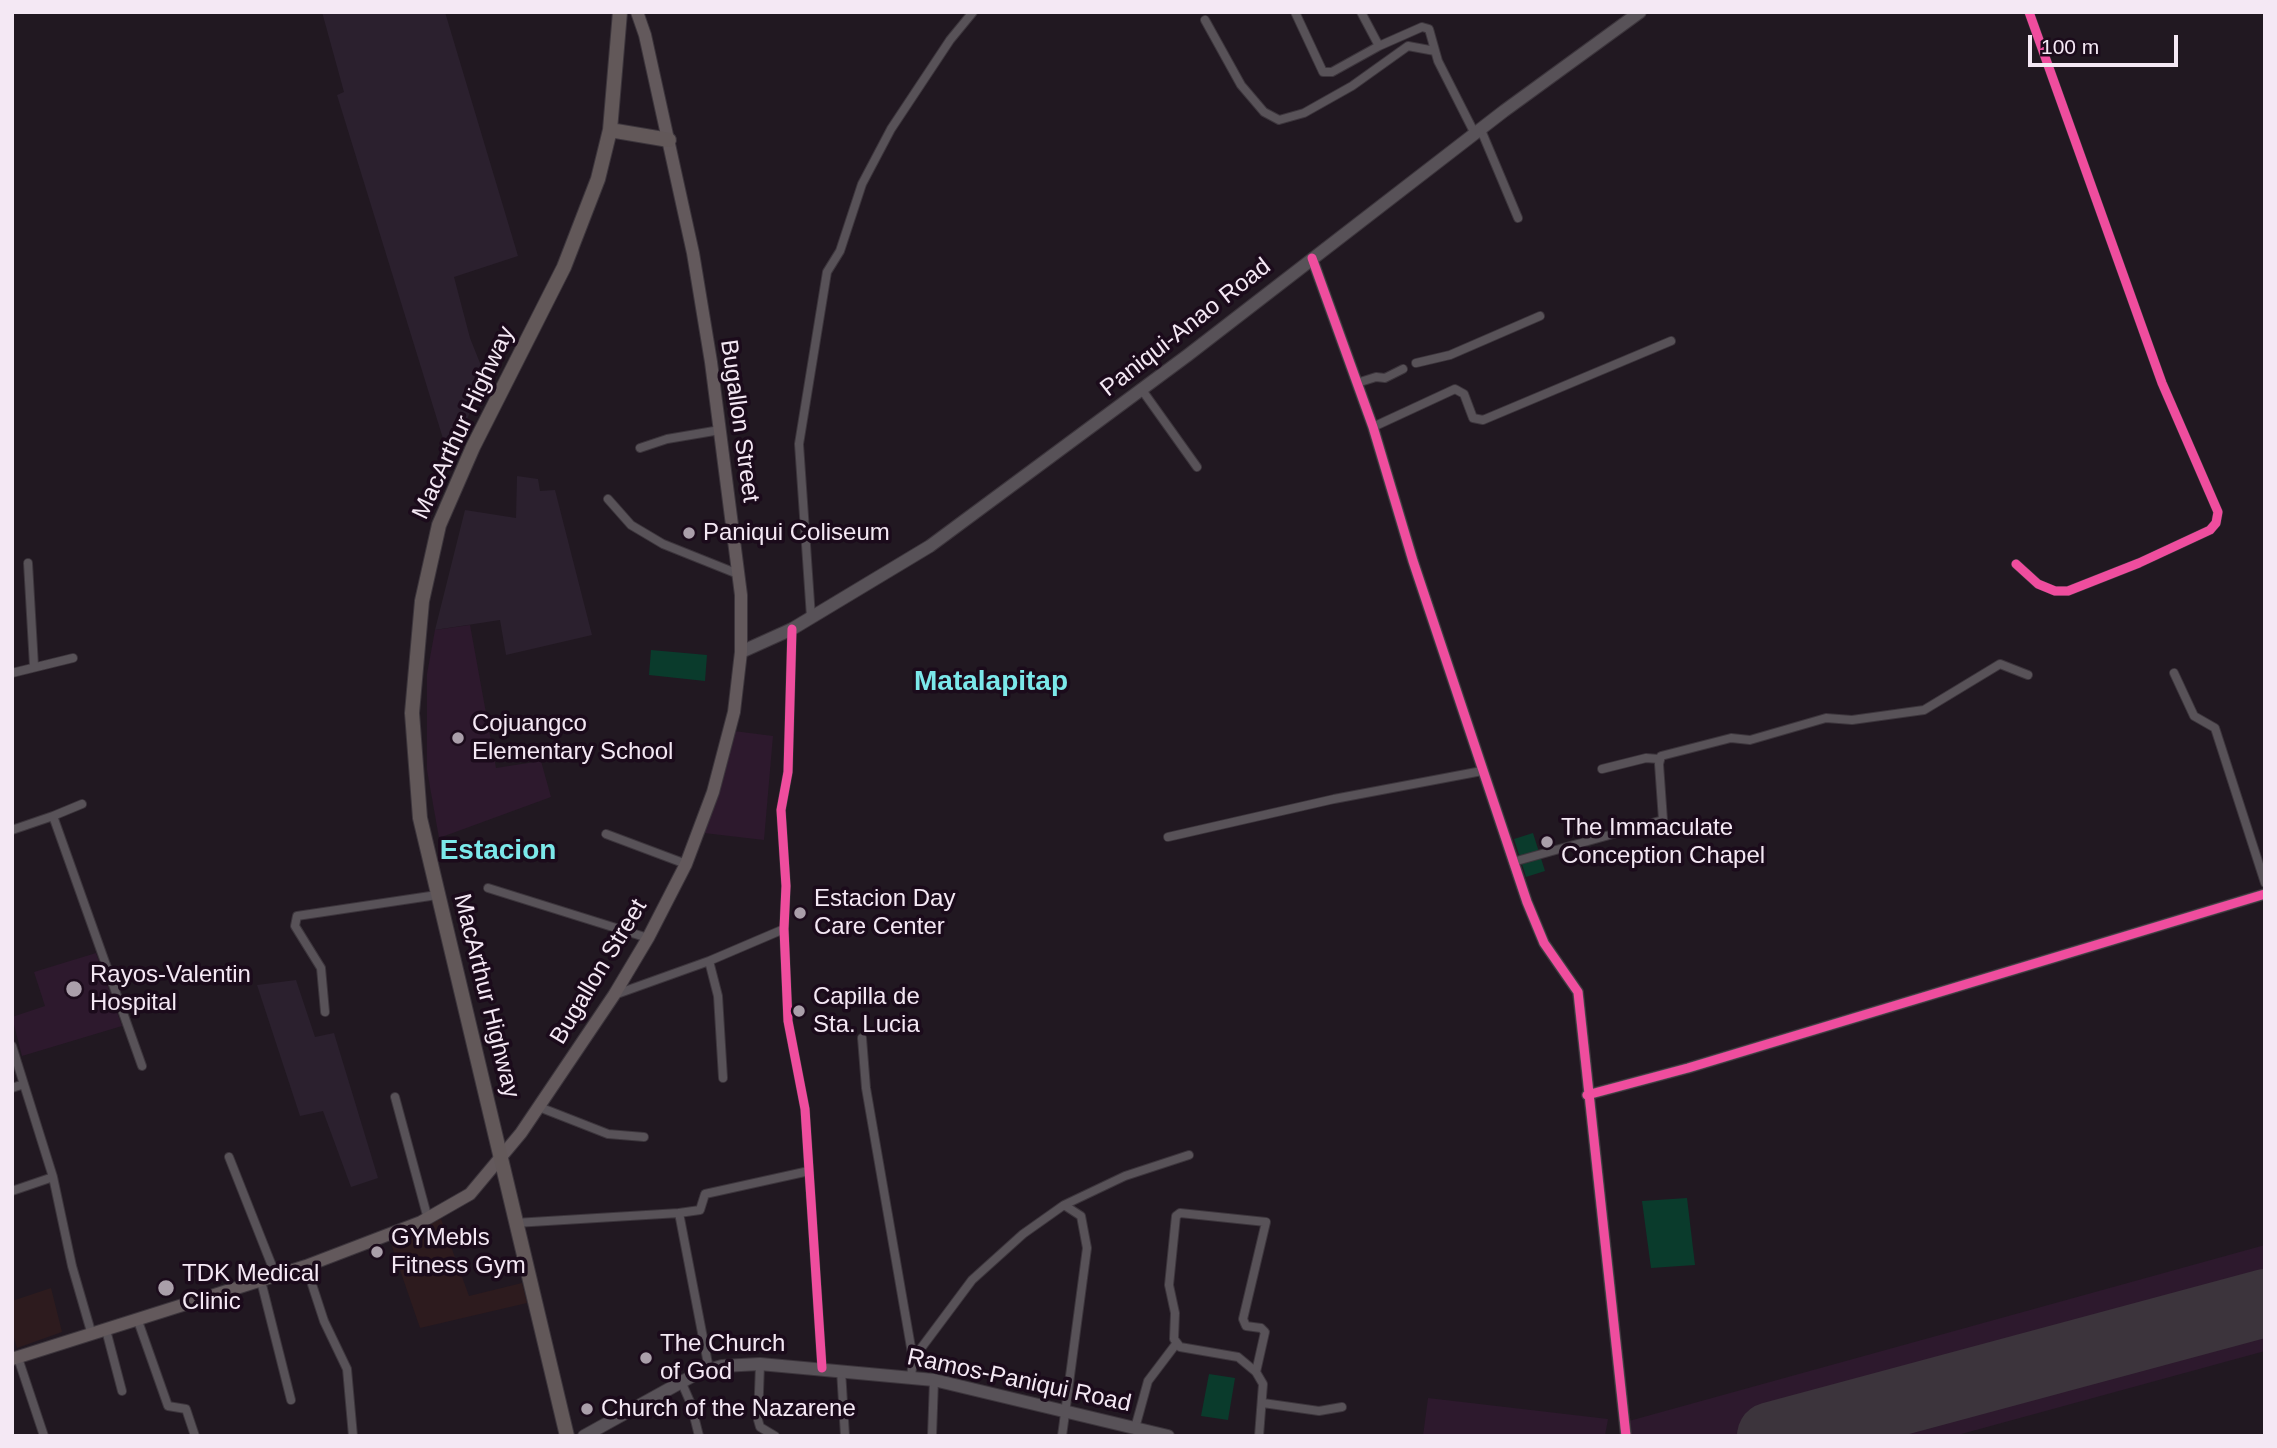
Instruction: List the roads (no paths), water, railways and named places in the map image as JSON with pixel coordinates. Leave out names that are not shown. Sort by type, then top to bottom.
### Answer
[{"type":"highway","name":"MacArthur Highway","points":[[567,1436],[437,895],[416,792],[413,731],[419,621],[439,525],[459,475],[574,245],[598,179],[610,130],[620,12]]},
{"type":"highway","points":[[610,130],[669,140]]},
{"type":"main road","name":"Bugallon Street","points":[[15,1359],[306,1266],[428,1219],[470,1194],[502,1158],[539,1107],[614,995],[648,938],[686,864],[713,792],[731,729],[741,652],[742,616],[720,430],[695,265],[669,140],[637,12]]},
{"type":"main road","name":"Paniqui-Anao Road","points":[[741,652],[792,629],[930,546],[1142,390],[1312,257],[1640,12]]},
{"type":"main road","name":"Ramos-Paniqui Road","points":[[584,1436],[681,1381],[709,1369],[760,1364],[934,1380],[1168,1436]]},
{"type":"street","points":[[811,617],[799,454],[806,389],[827,272],[840,251],[862,184],[891,130],[950,40],[974,12]]},
{"type":"street","points":[[1295,12],[1323,72],[1332,72],[1422,27],[1432,33],[1435,51],[1478,132],[1518,218]]},
{"type":"street","points":[[1362,12],[1380,46]]},
{"type":"street","points":[[2016,564],[2038,584],[2055,591],[2068,591],[2210,530],[2216,523],[2218,512],[2157,370],[2029,12]]},
{"type":"street","points":[[1205,20],[1241,85],[1264,112],[1279,120],[1304,113],[1352,86],[1408,46],[1435,51]]},
{"type":"street","points":[[1312,257],[1373,427],[1513,862],[1544,943],[1578,992],[1587,1095],[1622,1379],[1626,1436]]},
{"type":"street","points":[[1416,363],[1450,355],[1540,316]]},
{"type":"street","points":[[1373,427],[1455,389],[1464,394],[1473,418],[1483,420],[1671,341]]},
{"type":"street","points":[[1357,383],[1373,378],[1385,379],[1403,369]]},
{"type":"street","points":[[1142,390],[1197,467]]},
{"type":"street","points":[[640,448],[667,439],[720,430]]},
{"type":"street","points":[[608,499],[631,525],[663,544],[738,574]]},
{"type":"street","points":[[28,563],[34,666]]},
{"type":"street","points":[[792,629],[788,772],[781,810],[786,886],[784,929],[788,1021],[801,1079],[809,1171],[822,1368]]},
{"type":"street","points":[[12,673],[73,658]]},
{"type":"street","points":[[1602,769],[1646,758],[1659,759],[1661,756],[1731,738],[1750,740],[1826,718],[1852,720],[1924,710],[1996,665],[2028,675]]},
{"type":"street","points":[[2174,673],[2194,716],[2215,728],[2265,883]]},
{"type":"street","points":[[1513,862],[1663,820],[1659,759]]},
{"type":"street","points":[[1168,837],[1334,799],[1482,771]]},
{"type":"street","points":[[12,830],[82,804]]},
{"type":"street","points":[[53,816],[142,1066]]},
{"type":"street","points":[[606,834],[686,864]]},
{"type":"street","points":[[488,888],[648,938]]},
{"type":"street","points":[[1587,1095],[1688,1068],[2265,894]]},
{"type":"street","points":[[325,1012],[321,968],[295,926],[297,916],[437,895]]},
{"type":"street","points":[[614,995],[709,961],[784,929]]},
{"type":"street","points":[[709,961],[718,996],[723,1078]]},
{"type":"street","points":[[863,1038],[866,1088],[913,1359],[911,1377]]},
{"type":"street","points":[[12,1046],[53,1177],[72,1266],[92,1335]]},
{"type":"street","points":[[12,1088],[24,1084]]},
{"type":"street","points":[[395,1097],[428,1219]]},
{"type":"street","points":[[539,1107],[608,1134],[644,1137]]},
{"type":"street","points":[[913,1359],[972,1280],[1023,1234],[1064,1205],[1125,1176],[1189,1155]]},
{"type":"street","points":[[229,1157],[276,1276]]},
{"type":"street","points":[[515,1223],[700,1210],[705,1194],[809,1171]]},
{"type":"street","points":[[12,1191],[53,1177]]},
{"type":"street","points":[[1062,1436],[1087,1248],[1082,1216],[1064,1205]]},
{"type":"street","points":[[1135,1428],[1149,1381],[1176,1344],[1175,1313],[1169,1285],[1176,1216],[1185,1212],[1264,1221],[1268,1226],[1243,1319],[1247,1326],[1261,1328],[1265,1332],[1256,1371]]},
{"type":"street","points":[[679,1213],[709,1369]]},
{"type":"street","points":[[306,1266],[324,1321],[347,1369],[353,1436]]},
{"type":"street","points":[[261,1281],[291,1399]]},
{"type":"street","points":[[138,1321],[168,1406],[186,1409],[195,1436]]},
{"type":"street","points":[[106,1330],[122,1391]]},
{"type":"street","points":[[1176,1344],[1238,1357],[1256,1371],[1263,1384],[1259,1436]]},
{"type":"street","points":[[15,1359],[44,1436]]},
{"type":"street","points":[[760,1364],[758,1420],[760,1427],[775,1436]]},
{"type":"street","points":[[841,1370],[845,1436]]},
{"type":"street","points":[[932,1436],[934,1380]]},
{"type":"street","points":[[681,1381],[691,1404],[698,1436]]},
{"type":"street","points":[[1263,1403],[1319,1411],[1342,1407]]},
{"type":"place","name":"Paniqui Coliseum","points":[[689,533]]},
{"type":"place","name":"Cojuangco Elementary School","points":[[458,738]]},
{"type":"place","name":"The Immaculate Conception Chapel","points":[[1547,842]]},
{"type":"place","name":"Estacion Day Care Center","points":[[800,913]]},
{"type":"place","name":"Rayos-Valentin Hospital","points":[[74,989]]},
{"type":"place","name":"Capilla de Sta. Lucia","points":[[799,1011]]},
{"type":"place","name":"GYMebls Fitness Gym","points":[[377,1252]]},
{"type":"place","name":"TDK Medical Clinic","points":[[166,1288]]},
{"type":"place","name":"The Church of God","points":[[646,1358]]},
{"type":"place","name":"Church of the Nazarene","points":[[587,1409]]},
{"type":"district","name":"Matalapitap","points":[[991,682]]},
{"type":"district","name":"Estacion","points":[[498,851]]}]
